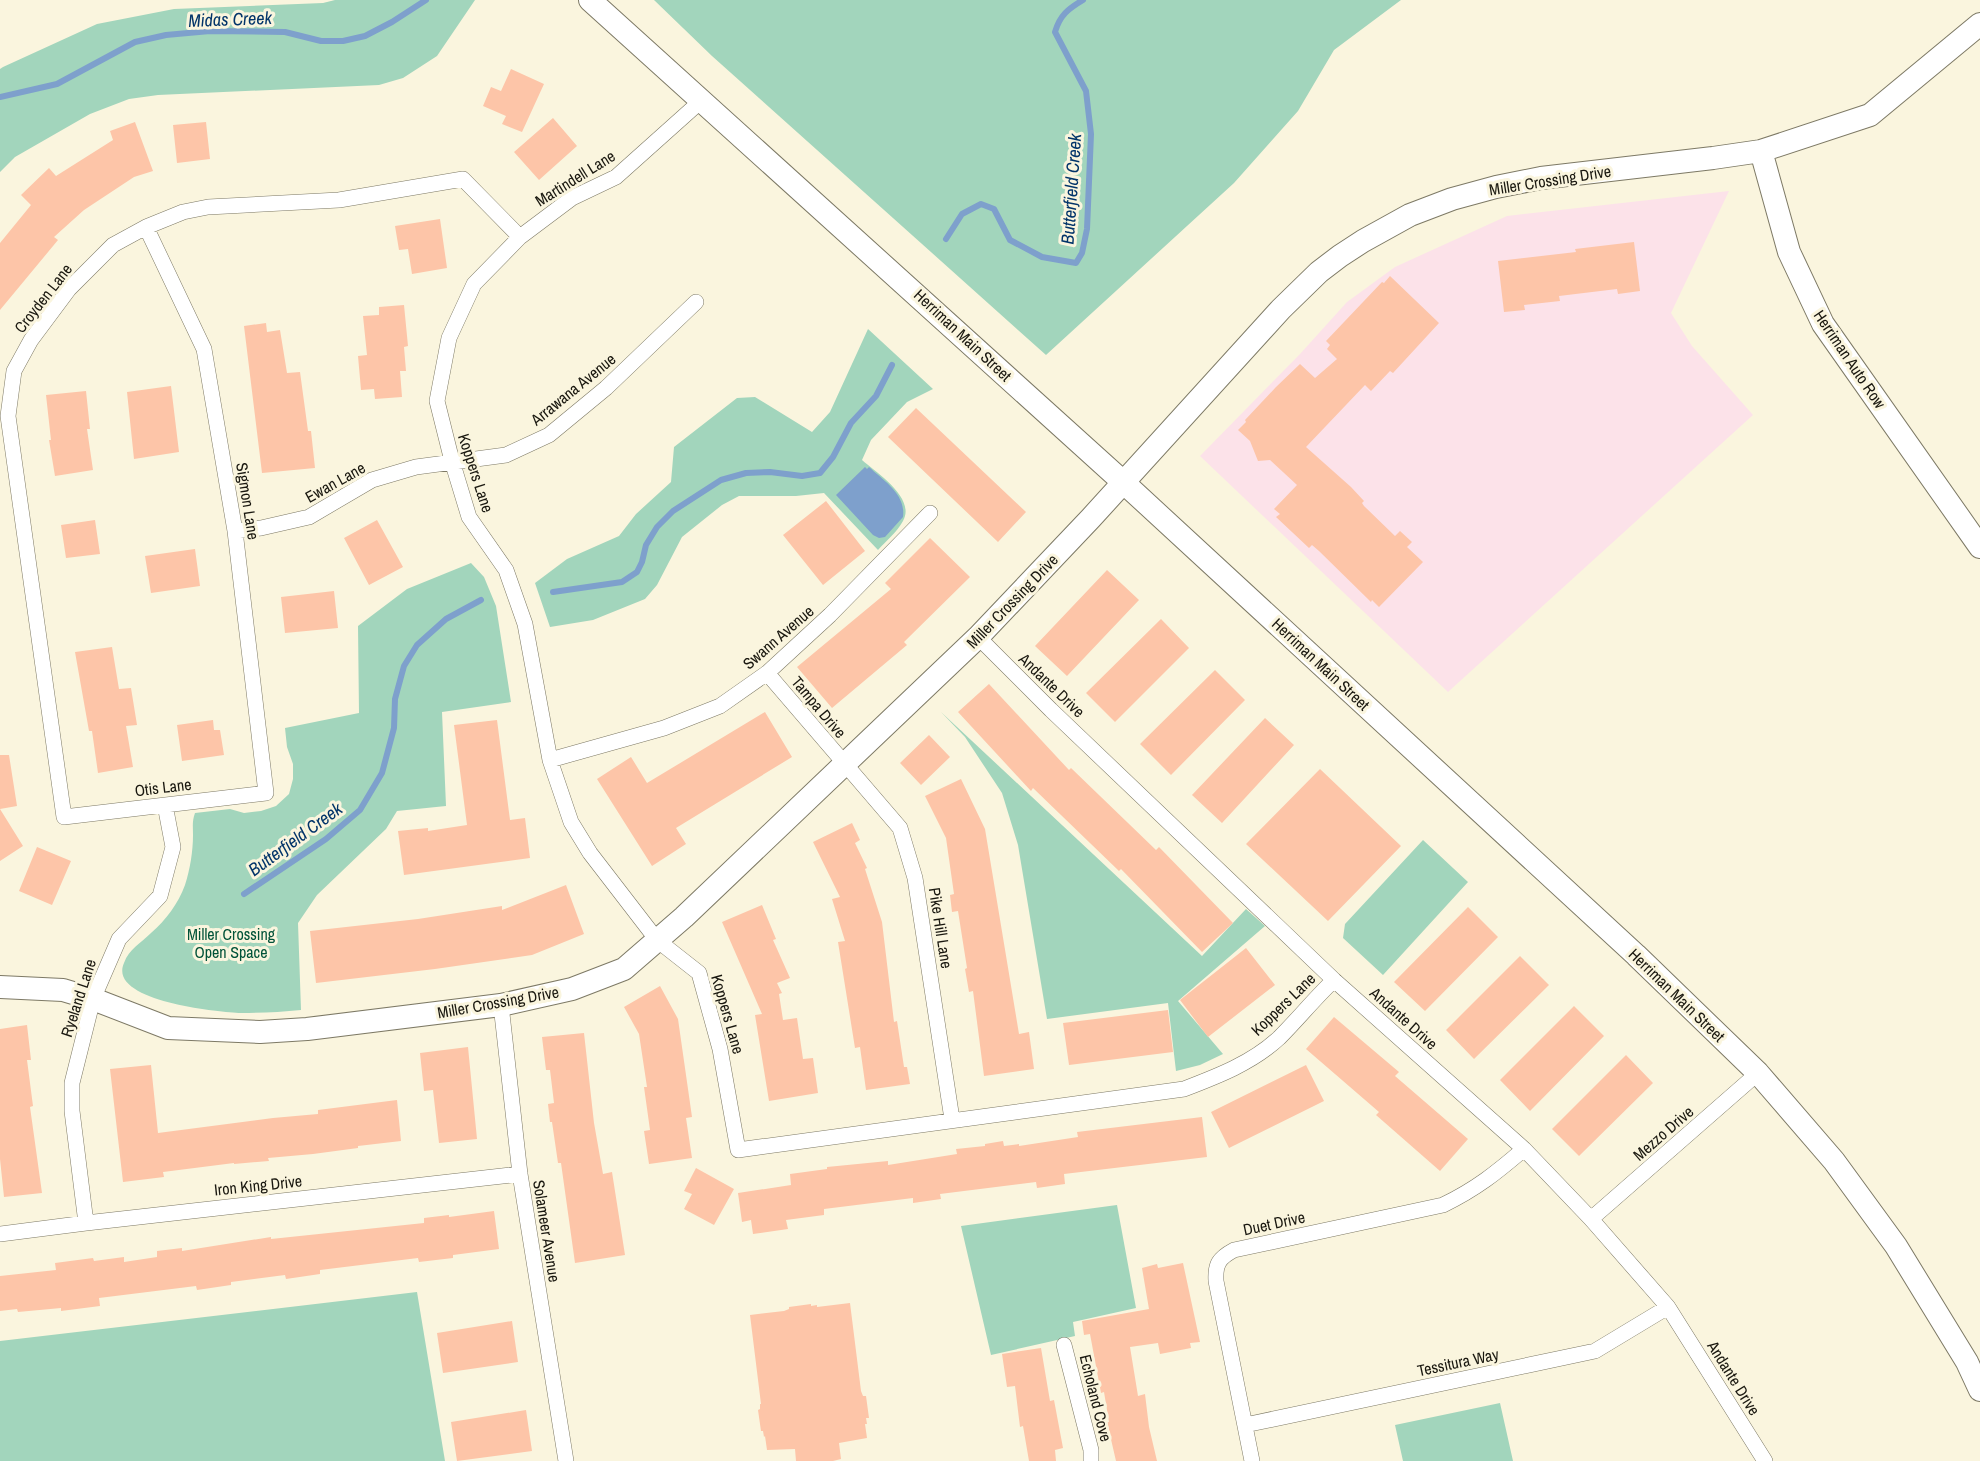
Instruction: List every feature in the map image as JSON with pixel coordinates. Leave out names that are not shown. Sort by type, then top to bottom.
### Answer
[{"type":"street","name":"Herriman Main Street","points":[[590,0],[1124,482],[1636,955],[1758,1073],[1834,1161],[1896,1246],[1967,1362],[1980,1390]]},
{"type":"street","name":"Miller Crossing Drive","points":[[0,987],[63,990],[168,1028],[260,1032],[307,1029],[501,1005],[572,989],[624,969],[978,637],[1124,482],[1299,290],[1340,256],[1410,215],[1496,186],[1540,178],[1761,151],[1870,115],[1980,24]]},
{"type":"street","name":"Martindell Lane","points":[[520,237],[572,198],[616,177],[702,100]]},
{"type":"street","name":"Herriman Auto Row","points":[[1761,151],[1789,252],[1823,324],[1980,547]]},
{"type":"street","name":"Croyden Lane","points":[[64,817],[8,416],[14,371],[31,340],[69,289],[113,245],[183,212],[208,207],[339,200],[463,178],[520,237]]},
{"type":"street","name":"Sigmon Lane","points":[[146,228],[204,349],[235,531],[266,793]]},
{"type":"street","name":"Koppers Lane","points":[[520,237],[474,284],[448,338],[437,401],[469,517],[506,570],[525,624],[550,760],[571,822],[590,853],[657,940],[699,973],[720,1050],[738,1150],[1184,1089],[1219,1076],[1251,1059],[1278,1038],[1334,980]]},
{"type":"street","name":"Arrawana Avenue","points":[[452,461],[506,455],[549,435],[606,388],[696,302]]},
{"type":"street","name":"Ewan Lane","points":[[235,531],[261,528],[309,517],[372,480],[416,467],[452,461]]},
{"type":"street","name":"Swann Avenue","points":[[550,760],[663,728],[720,706],[767,673],[830,615],[930,513]]},
{"type":"street","name":"Andante Drive","points":[[978,637],[1051,710],[1334,980],[1524,1149],[1591,1219],[1668,1307],[1765,1461]]},
{"type":"street","name":"Tampa Drive","points":[[767,673],[844,764]]},
{"type":"street","name":"Pike Hill Lane","points":[[844,764],[900,828],[915,878],[952,1119]]},
{"type":"street","name":"Otis Lane","points":[[64,817],[266,793]]},
{"type":"street","name":"Ryeland Lane","points":[[86,1222],[72,1111],[72,1083],[93,999],[119,939],[160,896],[173,847],[165,805]]},
{"type":"street","name":"Solameer Avenue","points":[[501,1005],[520,1174],[566,1461]]},
{"type":"street","name":"Mezzo Drive","points":[[1591,1219],[1758,1073]]},
{"type":"street","name":"Duet Drive","points":[[1252,1461],[1216,1281],[1215,1268],[1221,1257],[1234,1250],[1443,1205],[1470,1192],[1524,1149]]},
{"type":"street","name":"Iron King Drive","points":[[0,1234],[86,1222],[520,1174]]},
{"type":"street","name":"Tessitura Way","points":[[1245,1425],[1596,1351],[1668,1307]]},
{"type":"street","name":"Echoland Cove","points":[[1064,1345],[1091,1450],[1091,1461]]},
{"type":"shaded area","points":[[1729,191],[1671,313],[1692,346],[1753,415],[1448,692],[1200,456],[1300,354],[1347,302],[1395,267],[1507,216]]},
{"type":"green space","points":[[335,0],[475,0],[437,56],[403,78],[379,85],[158,95],[129,99],[90,114],[15,157],[0,172],[0,69],[3,67],[97,24],[174,9],[323,3]]},
{"type":"green space","points":[[654,0],[1401,0],[1334,50],[1298,111],[1234,183],[1046,355],[712,56]]},
{"type":"green space","points":[[868,329],[933,389],[907,402],[871,440],[862,460],[900,495],[906,512],[895,533],[878,550],[824,493],[796,496],[739,496],[722,505],[682,537],[657,585],[645,599],[593,620],[550,627],[535,583],[567,559],[619,536],[636,514],[671,482],[674,447],[737,398],[755,397],[812,432],[830,412]]},
{"type":"green space","name":"Miller Crossing Open Space","points":[[471,563],[484,577],[496,606],[511,702],[442,712],[446,806],[397,811],[386,829],[317,895],[298,923],[301,1010],[241,1013],[211,1010],[168,1002],[132,987],[123,976],[124,963],[132,950],[167,917],[182,892],[191,860],[195,813],[230,809],[244,813],[276,806],[289,794],[293,779],[293,764],[287,747],[285,728],[359,713],[358,626],[407,589]]},
{"type":"green space","points":[[941,712],[1202,956],[1246,909],[1265,926],[1178,1001],[1223,1054],[1200,1065],[1176,1071],[1168,1003],[1047,1019],[1018,845],[1002,793],[965,737]]},
{"type":"green space","points":[[1423,840],[1468,882],[1383,975],[1343,938],[1345,924]]},
{"type":"green space","points":[[1117,1205],[1136,1308],[1073,1322],[1075,1336],[991,1355],[961,1226]]},
{"type":"green space","points":[[417,1292],[445,1461],[0,1461],[0,1341]]},
{"type":"green space","points":[[1500,1403],[1513,1461],[1403,1461],[1395,1425]]},
{"type":"water","points":[[865,467],[867,469],[869,467],[887,483],[901,501],[903,517],[885,537],[879,538],[873,535],[836,495]]},
{"type":"building","points":[[511,69],[544,84],[522,132],[502,124],[506,116],[483,106],[491,87],[501,91]]},
{"type":"building","points":[[553,118],[577,146],[539,180],[514,152]]},
{"type":"building","points":[[135,122],[153,171],[134,177],[84,210],[54,237],[58,240],[0,310],[0,243],[31,205],[21,195],[49,168],[56,176],[113,140],[110,131]]},
{"type":"building","points":[[206,122],[210,159],[177,163],[173,125]]},
{"type":"building","points":[[440,219],[447,268],[412,274],[408,249],[399,250],[395,226]]},
{"type":"building","points":[[1634,242],[1640,291],[1618,294],[1617,289],[1559,296],[1560,301],[1524,305],[1525,310],[1504,312],[1498,261],[1576,252],[1575,249]]},
{"type":"building","points":[[1390,276],[1439,323],[1393,373],[1390,371],[1371,391],[1365,385],[1306,447],[1351,487],[1364,501],[1362,503],[1364,506],[1395,536],[1400,531],[1412,542],[1407,547],[1423,562],[1379,607],[1372,600],[1371,602],[1319,551],[1312,545],[1309,548],[1276,517],[1280,514],[1274,509],[1297,485],[1270,460],[1258,461],[1250,441],[1238,430],[1300,364],[1315,378],[1337,359],[1327,349],[1330,345],[1326,341]]},
{"type":"building","points":[[404,305],[408,346],[404,347],[406,371],[400,371],[402,397],[375,399],[374,389],[361,390],[358,356],[367,355],[363,316],[379,315],[379,307]]},
{"type":"building","points":[[266,323],[267,332],[280,330],[287,373],[300,372],[315,468],[262,473],[244,326]]},
{"type":"building","points":[[171,386],[179,452],[134,459],[127,392]]},
{"type":"building","points":[[86,391],[90,429],[87,429],[93,470],[55,476],[49,440],[51,440],[46,395]]},
{"type":"building","points":[[916,408],[1026,512],[998,542],[888,437]]},
{"type":"building","points":[[826,501],[865,551],[823,585],[783,535]]},
{"type":"building","points":[[95,520],[100,554],[66,558],[61,525]]},
{"type":"building","points":[[377,520],[403,567],[369,585],[344,538]]},
{"type":"building","points":[[930,538],[970,577],[904,642],[907,645],[832,708],[797,667],[891,589],[885,583]]},
{"type":"building","points":[[195,549],[200,586],[151,593],[145,556]]},
{"type":"building","points":[[1107,570],[1139,600],[1067,676],[1035,646]]},
{"type":"building","points":[[334,591],[338,628],[285,633],[281,597]]},
{"type":"building","points":[[1161,619],[1189,648],[1115,722],[1086,693]]},
{"type":"building","points":[[112,647],[119,689],[131,688],[137,725],[126,726],[133,767],[98,773],[92,731],[89,731],[75,652]]},
{"type":"building","points":[[1215,670],[1245,700],[1171,775],[1140,744]]},
{"type":"building","points":[[989,684],[1069,770],[1071,768],[1156,850],[1159,847],[1233,923],[1202,952],[1121,869],[1119,871],[1033,788],[1031,791],[958,712]]},
{"type":"building","points":[[765,712],[792,757],[676,828],[686,844],[652,866],[597,779],[631,757],[647,783]]},
{"type":"building","points":[[1265,718],[1294,745],[1222,823],[1192,795]]},
{"type":"building","points":[[213,720],[214,730],[220,730],[224,755],[182,761],[177,725]]},
{"type":"building","points":[[497,720],[510,820],[525,818],[530,858],[404,875],[398,831],[428,828],[428,831],[467,825],[454,725]]},
{"type":"building","points":[[929,735],[950,757],[921,785],[900,763]]},
{"type":"building","points":[[0,755],[9,755],[17,806],[0,809]]},
{"type":"building","points":[[1320,769],[1401,846],[1328,921],[1246,844]]},
{"type":"building","points":[[961,779],[985,829],[1019,1034],[1029,1032],[1034,1069],[984,1076],[973,991],[969,992],[958,911],[952,912],[950,895],[954,894],[946,838],[925,796]]},
{"type":"building","points":[[0,809],[23,846],[0,861]]},
{"type":"building","points":[[852,823],[860,840],[855,843],[867,868],[865,869],[882,922],[894,1022],[897,1021],[904,1067],[907,1067],[910,1084],[866,1090],[860,1047],[855,1048],[838,942],[845,941],[832,899],[840,897],[813,842]]},
{"type":"building","points":[[37,847],[71,861],[52,905],[19,891]]},
{"type":"building","points":[[566,885],[584,934],[532,955],[316,983],[310,931],[418,919],[502,906],[502,910]]},
{"type":"building","points":[[762,905],[776,939],[773,940],[790,978],[777,983],[782,993],[779,994],[783,1020],[797,1018],[803,1059],[813,1058],[818,1093],[769,1101],[755,1015],[762,1014],[722,922]]},
{"type":"building","points":[[1468,907],[1498,937],[1425,1011],[1394,982]]},
{"type":"building","points":[[1246,948],[1275,985],[1208,1037],[1180,1000]]},
{"type":"building","points":[[1520,956],[1549,985],[1474,1059],[1446,1030]]},
{"type":"building","points":[[660,986],[678,1019],[692,1117],[686,1118],[692,1158],[649,1164],[644,1131],[650,1130],[644,1087],[647,1087],[639,1034],[624,1007]]},
{"type":"building","points":[[1574,1006],[1604,1036],[1530,1111],[1500,1080]]},
{"type":"building","points":[[1168,1010],[1173,1052],[1069,1065],[1063,1023]]},
{"type":"building","points":[[1334,1017],[1399,1072],[1395,1076],[1468,1139],[1440,1171],[1376,1115],[1379,1112],[1306,1049]]},
{"type":"building","points":[[27,1025],[31,1060],[27,1060],[33,1106],[30,1107],[42,1193],[4,1197],[0,1159],[0,1029]]},
{"type":"building","points":[[584,1033],[594,1123],[603,1174],[612,1172],[625,1255],[575,1263],[561,1163],[558,1163],[552,1122],[550,1122],[548,1104],[554,1103],[550,1070],[546,1070],[542,1037]]},
{"type":"building","points":[[468,1047],[477,1139],[439,1143],[433,1090],[424,1091],[420,1053]]},
{"type":"building","points":[[1626,1055],[1653,1083],[1579,1156],[1552,1129]]},
{"type":"building","points":[[151,1065],[158,1133],[318,1114],[318,1110],[397,1100],[401,1141],[268,1158],[269,1161],[163,1172],[164,1177],[123,1182],[110,1069]]},
{"type":"building","points":[[1306,1065],[1324,1101],[1229,1148],[1211,1112]]},
{"type":"building","points":[[1202,1117],[1207,1157],[1064,1174],[1065,1184],[1037,1188],[1036,1182],[940,1194],[941,1199],[913,1203],[913,1198],[824,1209],[824,1215],[786,1220],[788,1229],[753,1234],[751,1220],[742,1222],[738,1193],[791,1185],[790,1174],[827,1169],[827,1167],[888,1161],[888,1165],[957,1154],[956,1149],[985,1146],[985,1144],[1003,1141],[1004,1146],[1019,1144],[1019,1146],[1078,1137],[1077,1132]]},
{"type":"building","points":[[696,1168],[734,1189],[714,1225],[684,1209],[692,1194],[684,1191]]},
{"type":"building","points":[[494,1211],[499,1249],[419,1262],[418,1258],[320,1270],[320,1274],[286,1279],[285,1275],[231,1282],[231,1285],[197,1290],[196,1286],[99,1298],[100,1306],[61,1311],[61,1308],[18,1312],[17,1309],[0,1311],[0,1276],[56,1270],[55,1263],[124,1257],[124,1262],[157,1257],[157,1251],[182,1248],[182,1251],[271,1237],[271,1239],[424,1223],[424,1218]]},
{"type":"building","points":[[1183,1263],[1200,1342],[1190,1343],[1191,1348],[1160,1354],[1158,1343],[1130,1347],[1138,1396],[1145,1394],[1149,1427],[1157,1461],[1116,1461],[1107,1422],[1109,1422],[1104,1392],[1101,1393],[1090,1334],[1084,1335],[1082,1321],[1149,1309],[1142,1268],[1157,1264],[1158,1268]]},
{"type":"building","points":[[850,1303],[861,1391],[863,1396],[866,1396],[869,1418],[866,1418],[867,1424],[865,1424],[867,1438],[839,1443],[841,1459],[833,1461],[796,1461],[795,1449],[767,1450],[758,1410],[761,1404],[750,1315],[784,1311],[789,1307],[811,1304],[817,1307]]},
{"type":"building","points":[[512,1321],[518,1362],[443,1373],[437,1333]]},
{"type":"building","points":[[1041,1348],[1050,1401],[1054,1400],[1063,1448],[1055,1450],[1056,1461],[1029,1461],[1023,1426],[1020,1427],[1015,1386],[1007,1387],[1002,1354]]},
{"type":"building","points":[[526,1410],[532,1451],[457,1461],[451,1422]]},
{"type":"waterway","name":"Midas Creek","points":[[0,97],[57,84],[135,42],[166,35],[210,31],[285,32],[321,41],[343,41],[365,36],[426,0]]},
{"type":"waterway","name":"Butterfield Creek","points":[[946,239],[962,214],[981,204],[994,209],[1010,240],[1042,257],[1076,263],[1082,253],[1087,229],[1091,134],[1086,91],[1055,32],[1065,13],[1083,0]]},
{"type":"waterway","name":"Butterfield Creek","points":[[553,592],[622,582],[637,572],[646,545],[657,527],[673,511],[721,480],[746,473],[770,472],[802,476],[820,473],[833,457],[851,423],[876,396],[892,365]]},
{"type":"waterway","name":"Butterfield Creek","points":[[244,894],[326,839],[360,810],[382,773],[394,728],[395,699],[404,666],[417,645],[446,619],[481,600]]}]
